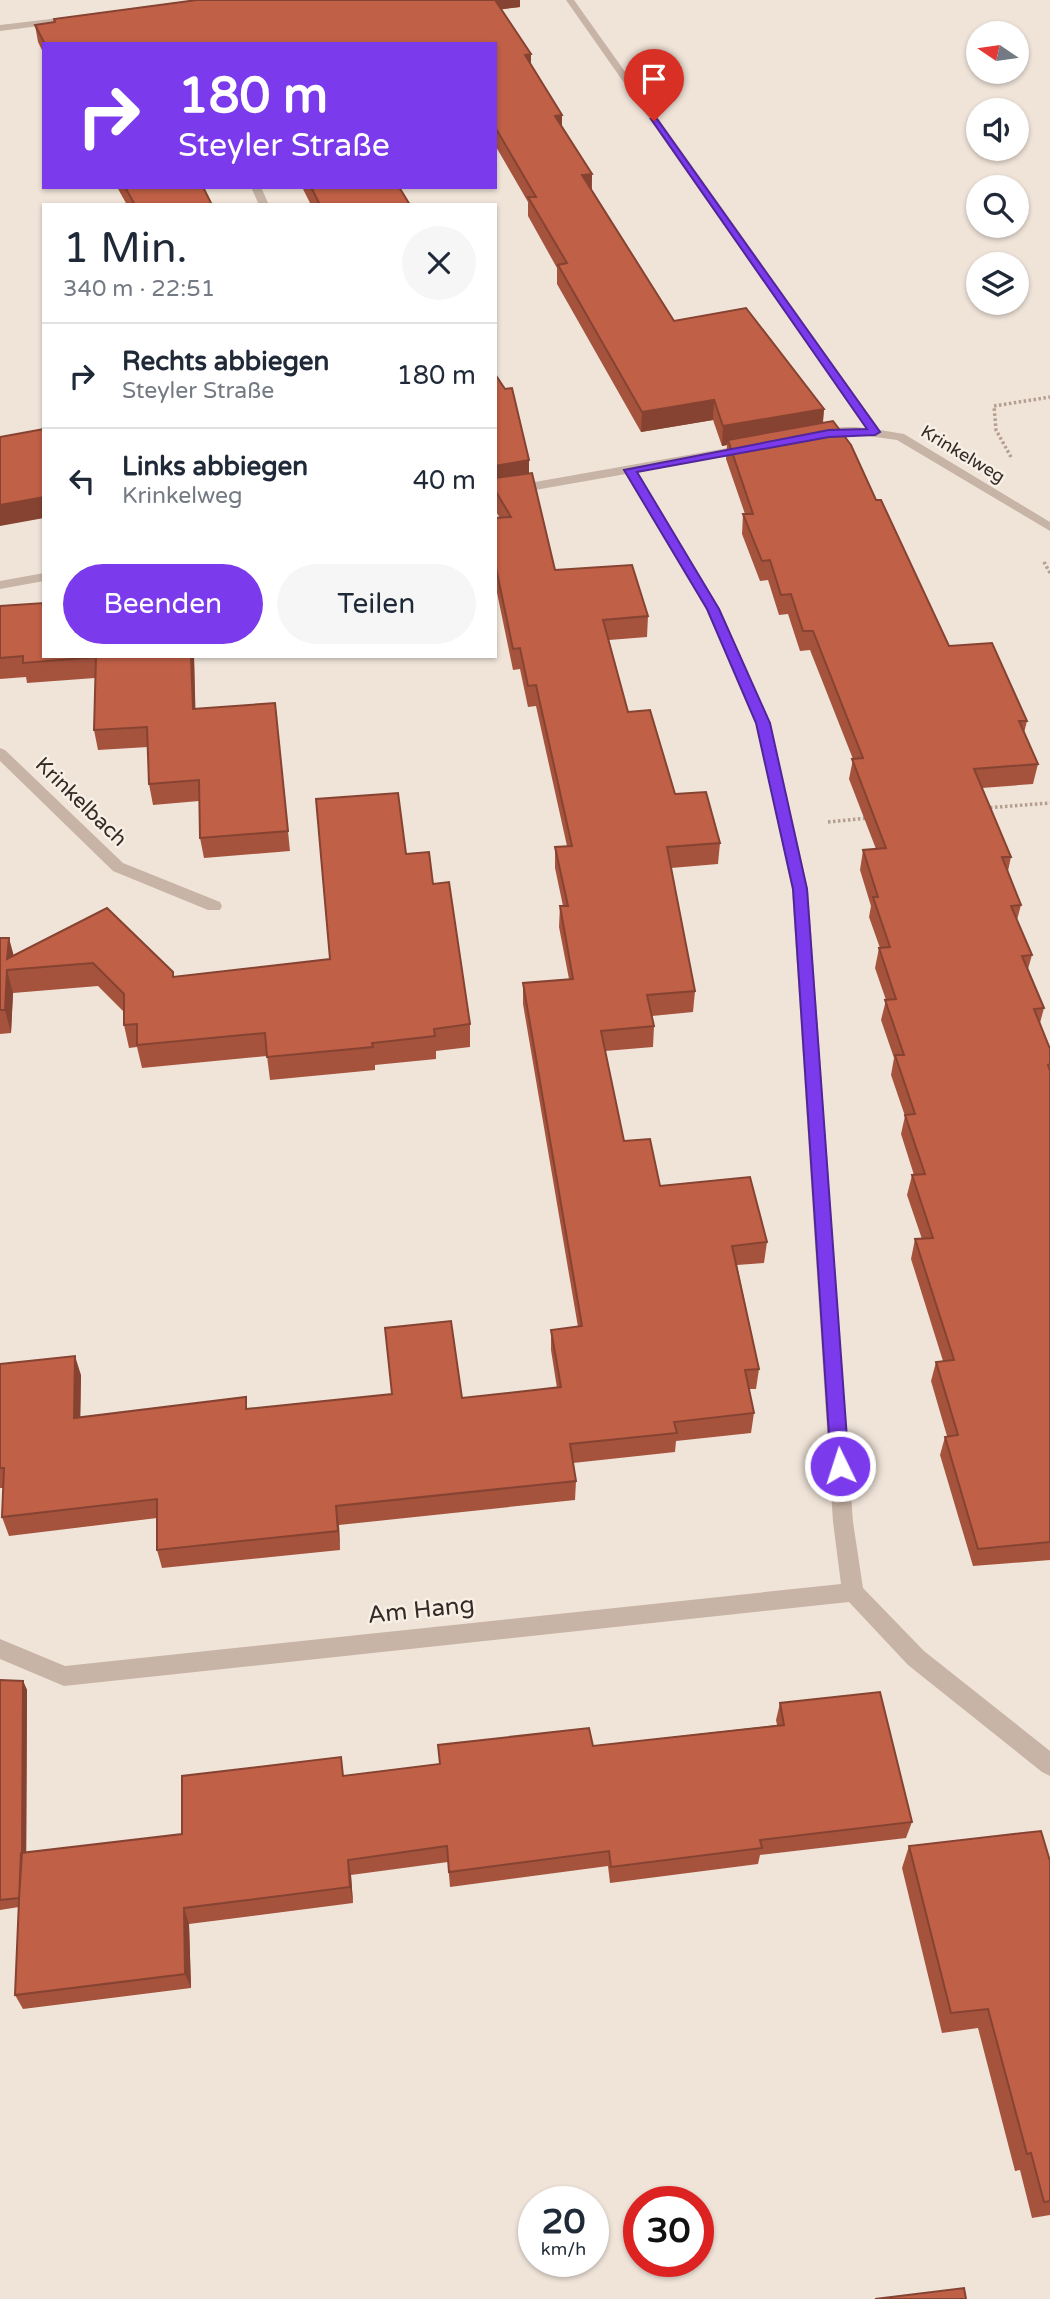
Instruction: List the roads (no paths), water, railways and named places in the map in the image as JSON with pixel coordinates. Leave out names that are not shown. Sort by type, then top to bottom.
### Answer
[{"type":"street","points":[[570,0],[875,432]]},
{"type":"street","points":[[0,29],[84,18]]},
{"type":"street","name":"Krinkelweg","points":[[803,438],[853,430],[900,437],[1050,527]]},
{"type":"street","points":[[497,493],[763,446]]},
{"type":"street","points":[[630,470],[713,609],[757,710],[800,889],[843,1521],[853,1592],[916,1658],[1050,1765]]},
{"type":"street","points":[[0,585],[42,577]]},
{"type":"street","name":"Krinkelbach","points":[[0,753],[118,867],[214,906]]},
{"type":"street","name":"Am Hang","points":[[0,1649],[64,1676],[853,1592]]}]
